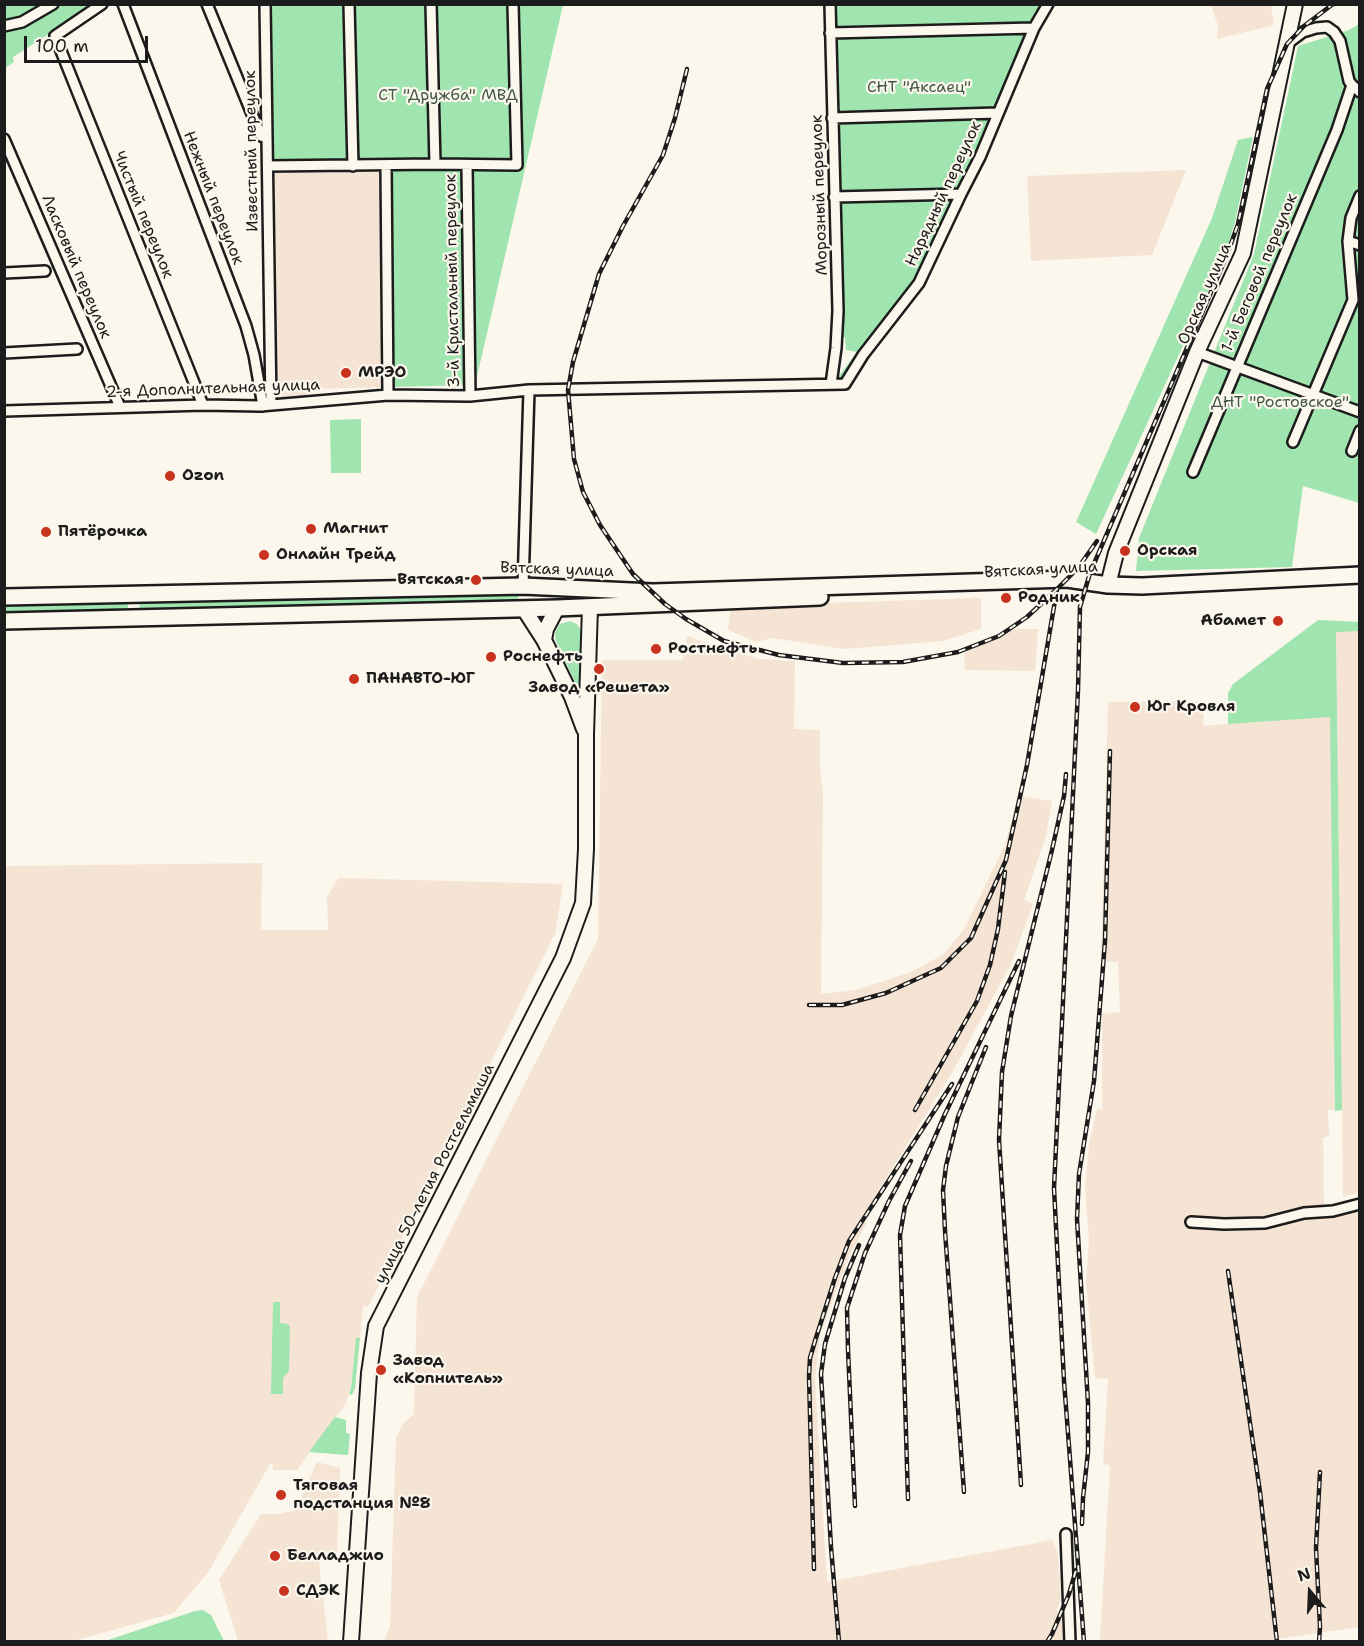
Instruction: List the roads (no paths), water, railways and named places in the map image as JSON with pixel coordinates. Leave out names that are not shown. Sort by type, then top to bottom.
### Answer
[{"type":"main road","name":"Орская улица","points":[[1108,585],[1116,553],[1197,352],[1243,253],[1294,4]]},
{"type":"main road","name":"Вятская улица","points":[[4,597],[523,586],[652,592],[1067,579],[1108,585],[1142,586],[1359,575]]},
{"type":"main road","name":"Вятская улица","points":[[4,621],[590,607],[1076,589],[1108,585]]},
{"type":"main road","points":[[523,586],[524,609],[544,640],[572,697],[586,734]]},
{"type":"main road","points":[[544,640],[546,629],[557,608],[572,588]]},
{"type":"main road","points":[[590,607],[591,588]]},
{"type":"main road","points":[[131,595],[138,608],[133,618]]},
{"type":"main road","name":"улица 50-летия Ростсельмаша","points":[[351,1641],[369,1373],[376,1326],[563,958],[583,903],[590,607]]},
{"type":"street","points":[[4,26],[22,22],[53,4]]},
{"type":"street","name":"Чистый переулок","points":[[102,4],[55,36],[203,405]]},
{"type":"street","name":"Нежный переулок","points":[[123,4],[246,326],[267,405]]},
{"type":"street","points":[[207,4],[261,136],[267,138]]},
{"type":"street","name":"Известный переулок","points":[[265,4],[268,166],[267,405]]},
{"type":"street","points":[[349,4],[353,166]]},
{"type":"street","points":[[430,4],[435,164]]},
{"type":"street","points":[[268,166],[517,165],[513,4]]},
{"type":"street","name":"Морозный переулок","points":[[830,4],[838,311],[831,384]]},
{"type":"street","name":"Нарядный переулок","points":[[845,384],[864,355],[919,284],[980,158],[1034,28],[1048,4]]},
{"type":"street","points":[[1287,44],[1303,32],[1327,27],[1340,41],[1356,88]]},
{"type":"street","points":[[830,33],[1034,28]]},
{"type":"street","name":"1-й Беговой переулок","points":[[1193,472],[1356,88]]},
{"type":"street","points":[[832,118],[998,113]]},
{"type":"street","name":"Ласковый переулок","points":[[4,139],[120,407]]},
{"type":"street","points":[[386,165],[388,395]]},
{"type":"street","name":"3-й Кристальный переулок","points":[[467,165],[470,396]]},
{"type":"street","points":[[834,197],[961,194]]},
{"type":"street","points":[[1293,442],[1353,300],[1348,242],[1351,218],[1359,196]]},
{"type":"street","points":[[1348,242],[1359,245]]},
{"type":"street","points":[[4,273],[45,271]]},
{"type":"street","points":[[4,353],[77,349]]},
{"type":"street","points":[[1197,352],[1359,412]]},
{"type":"street","name":"2-я Дополнительная улица","points":[[4,411],[267,405],[388,395],[470,396],[529,390],[845,384]]},
{"type":"street","points":[[523,586],[529,390]]},
{"type":"street","points":[[1352,452],[1359,431]]},
{"type":"street","points":[[1191,1222],[1265,1223],[1304,1213],[1334,1211],[1359,1204]]},
{"type":"street","points":[[1066,1534],[1070,1641]]},
{"type":"railway","points":[[1084,1642],[1064,1381],[1054,1188],[1080,607],[1090,573],[1227,255],[1238,224],[1267,89],[1287,44],[1304,26],[1333,4]]},
{"type":"railway","points":[[687,69],[663,155],[599,274],[573,362],[568,390],[574,459],[583,492],[600,525],[633,574],[665,604],[724,641],[779,655],[843,663],[903,662],[958,652],[999,636],[1027,617],[1057,589],[1078,568],[1097,541]]},
{"type":"railway","points":[[809,1005],[842,1005],[886,993],[941,968],[971,938],[1006,860],[1027,765],[1057,589]]},
{"type":"railway","points":[[1082,1524],[1088,1452],[1088,1403],[1077,1219],[1079,1174],[1094,1081],[1105,941],[1110,751]]},
{"type":"railway","points":[[1021,1485],[999,1140],[1002,1072],[1011,1016],[1052,850],[1064,796],[1066,774]]},
{"type":"railway","points":[[915,1110],[977,1001],[990,965],[998,929],[1005,872]]},
{"type":"railway","points":[[908,1499],[900,1235],[905,1206],[945,1114],[1019,961]]},
{"type":"railway","points":[[964,1492],[943,1190],[946,1166],[958,1117],[986,1047]]},
{"type":"railway","points":[[814,1569],[810,1358],[849,1241],[952,1084]]},
{"type":"railway","points":[[855,1506],[847,1308],[865,1253],[911,1161]]},
{"type":"railway","points":[[839,1642],[821,1374],[825,1344],[845,1278],[859,1245]]},
{"type":"railway","points":[[1228,1271],[1260,1492],[1277,1642]]},
{"type":"railway","points":[[1319,1642],[1316,1548],[1320,1472]]},
{"type":"railway","points":[[1047,1642],[1069,1594],[1076,1570]]},
{"type":"place","name":"МРЭО","points":[[346,373]]},
{"type":"place","name":"Ozon","points":[[170,476]]},
{"type":"place","name":"Магнит","points":[[311,529]]},
{"type":"place","name":"Пятёрочка","points":[[46,532]]},
{"type":"place","name":"Орская","points":[[1125,551]]},
{"type":"place","name":"Онлайн Трейд","points":[[264,555]]},
{"type":"place","name":"Вятская","points":[[476,580]]},
{"type":"place","name":"Родник","points":[[1006,598]]},
{"type":"place","name":"Абамет","points":[[1278,621]]},
{"type":"place","name":"Ростнефть","points":[[656,649]]},
{"type":"place","name":"Роснефть","points":[[491,657]]},
{"type":"place","name":"Завод «Решета»","points":[[599,669]]},
{"type":"place","name":"ПАНАВТО-ЮГ","points":[[354,679]]},
{"type":"place","name":"Юг Кровля","points":[[1135,707]]},
{"type":"place","name":"Завод «Копнитель»","points":[[381,1370]]},
{"type":"place","name":"Тяговая подстанция №8","points":[[281,1495]]},
{"type":"place","name":"Белладжио","points":[[275,1556]]},
{"type":"place","name":"СДЭК","points":[[284,1591]]},
{"type":"park label","name":"СНТ \"Аксаец\"","points":[[919,88]]},
{"type":"park label","name":"СТ \"Дружба\" МВД","points":[[448,96]]},
{"type":"park label","name":"ДНТ \"Ростовское\"","points":[[1280,403]]}]
